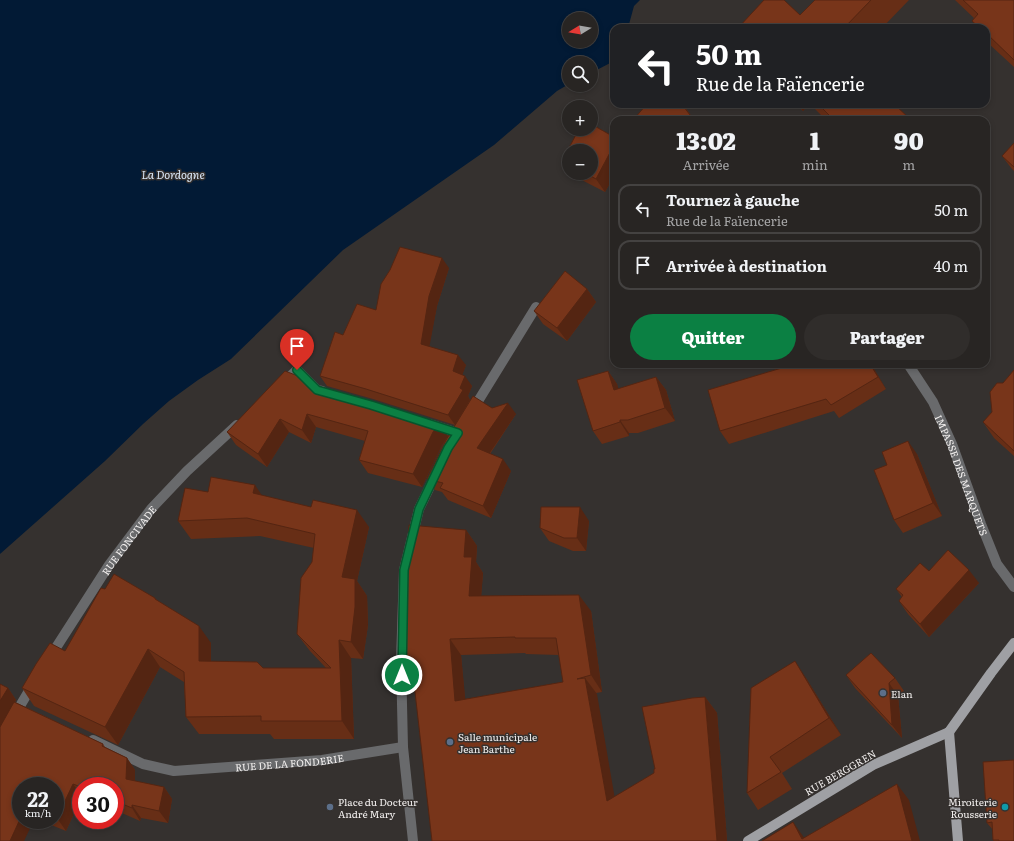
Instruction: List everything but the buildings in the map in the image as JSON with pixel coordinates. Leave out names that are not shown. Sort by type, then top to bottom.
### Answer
[{"type":"main road","points":[[958,841],[949,732],[1014,643]]},
{"type":"main road","name":"RUE BERGGREN","points":[[748,841],[873,765],[949,732]]},
{"type":"street","points":[[452,443],[536,307]]},
{"type":"street","name":"IMPASSE DES MARQUETS","points":[[911,368],[933,402],[952,444],[981,524],[998,564],[1014,588]]},
{"type":"street","points":[[274,391],[297,370],[317,390],[330,394]]},
{"type":"street","name":"RUE FONCIVADE","points":[[0,741],[23,708],[42,670],[109,564],[151,509],[187,471],[245,418]]},
{"type":"street","points":[[422,421],[462,426]]},
{"type":"street","points":[[413,841],[403,747],[402,661],[404,570],[419,509],[442,461]]},
{"type":"street","name":"RUE DE LA FONDERIE","points":[[82,735],[143,764],[174,771],[322,760],[403,747]]},
{"type":"water","name":"La Dordogne","points":[[0,0],[640,0],[634,6],[629,24],[610,24],[610,63],[598,69],[598,56],[562,56],[562,88],[494,145],[343,250],[231,359],[169,401],[105,461],[0,554]]},
{"type":"place","name":"Elan","points":[[883,693]]},
{"type":"place","name":"Salle municipale Jean Barthe","points":[[450,742]]},
{"type":"place","name":"Place du Docteur André Mary","points":[[330,807]]},
{"type":"place","name":"Miroiterie Rousserie","points":[[1005,807]]},
{"type":"route","points":[[297,370],[317,390],[371,405],[458,433],[448,448],[419,509],[404,570],[402,675]]}]
